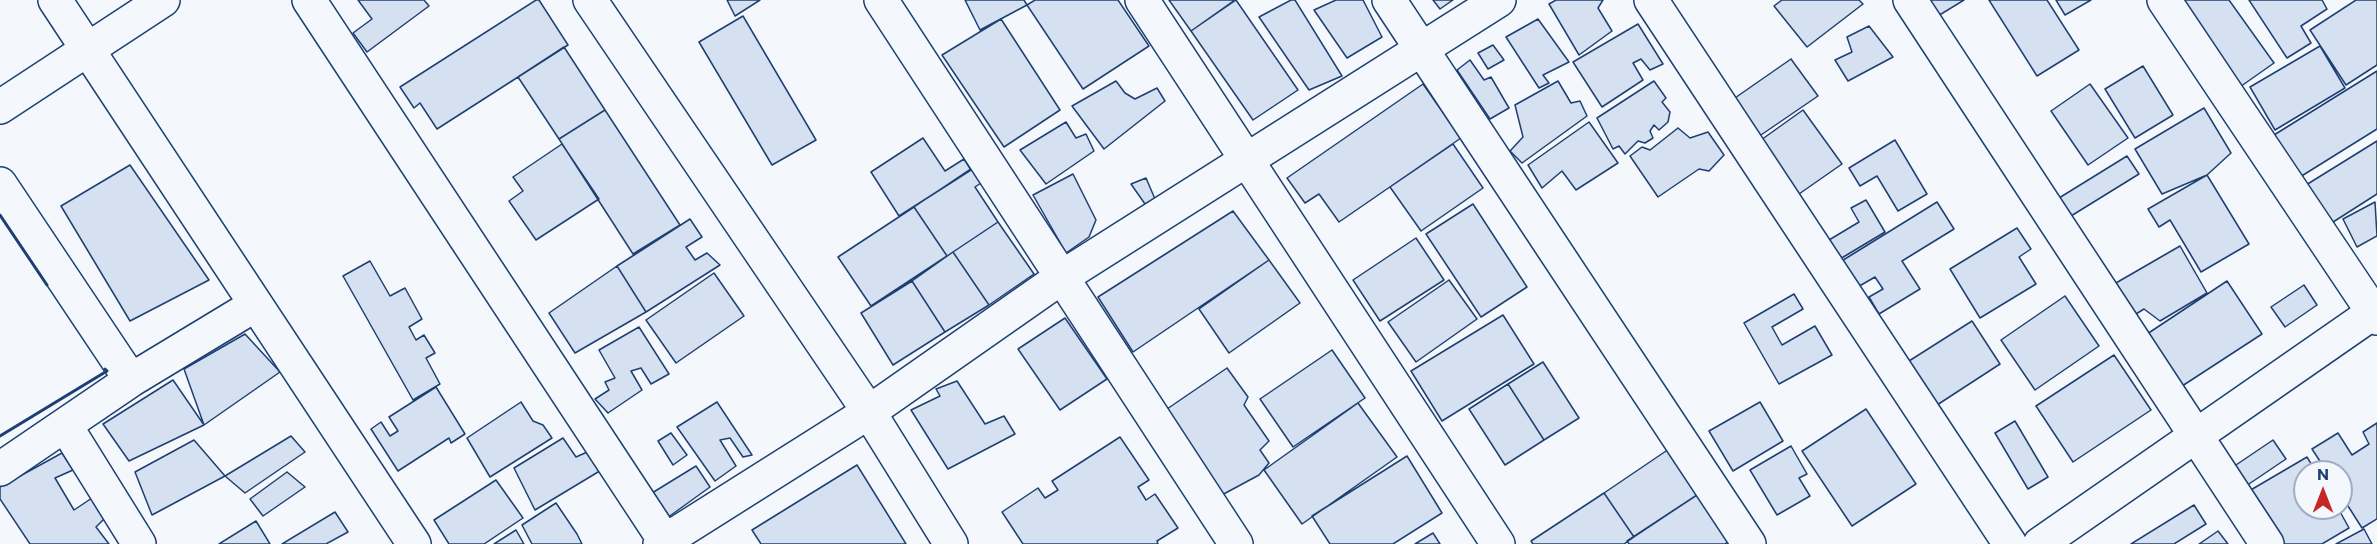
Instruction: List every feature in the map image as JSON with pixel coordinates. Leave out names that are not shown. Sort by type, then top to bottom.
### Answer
[{"type":"street","points":[[56,0],[86,49],[414,544]]},
{"type":"street","points":[[0,107],[163,0]]},
{"type":"street","points":[[309,0],[664,543],[868,412],[1062,277],[1499,0]]},
{"type":"street","points":[[590,0],[868,412],[951,544]]},
{"type":"street","points":[[880,0],[1236,544]]},
{"type":"street","points":[[1142,0],[1498,544]]},
{"type":"street","points":[[1389,0],[1749,544]]},
{"type":"street","points":[[1651,0],[2010,544]]},
{"type":"street","points":[[1910,0],[2267,544]]},
{"type":"street","points":[[2040,544],[2376,314],[2164,0]]},
{"type":"street","points":[[0,184],[131,380]]},
{"type":"street","points":[[0,469],[131,380],[255,304]]},
{"type":"street","points":[[65,425],[139,544]]},
{"type":"building","points":[[358,0],[424,0],[429,6],[367,52],[353,33],[372,19]]},
{"type":"building","points":[[539,0],[568,45],[437,129],[420,103],[414,108],[400,87]]},
{"type":"building","points":[[727,0],[760,0],[735,16]]},
{"type":"building","points":[[965,0],[1024,0],[1027,5],[980,30]]},
{"type":"building","points":[[1035,0],[1118,0],[1149,46],[1083,89],[1027,5]]},
{"type":"building","points":[[1169,0],[1235,0],[1191,31]]},
{"type":"building","points":[[1236,0],[1298,90],[1253,120],[1191,31]]},
{"type":"building","points":[[1295,0],[1342,76],[1309,90],[1259,17]]},
{"type":"building","points":[[1336,0],[1363,0],[1382,37],[1347,58],[1314,10]]},
{"type":"building","points":[[1433,0],[1453,0],[1440,9]]},
{"type":"building","points":[[1556,0],[1603,0],[1598,8],[1612,31],[1579,55],[1549,4]]},
{"type":"building","points":[[1782,0],[1859,0],[1863,4],[1807,47],[1774,6]]},
{"type":"building","points":[[1914,0],[1964,0],[1928,22]]},
{"type":"building","points":[[1989,0],[2047,0],[2079,50],[2037,76]]},
{"type":"building","points":[[2056,0],[2091,0],[2065,15]]},
{"type":"building","points":[[2182,0],[2229,0],[2274,63],[2237,89]]},
{"type":"building","points":[[2249,0],[2322,0],[2327,9],[2301,26],[2311,43],[2287,58]]},
{"type":"building","points":[[2356,0],[2377,0],[2377,65],[2346,85],[2310,30]]},
{"type":"building","points":[[743,16],[816,140],[772,165],[699,42]]},
{"type":"building","points":[[1001,19],[1060,110],[1004,147],[942,55]]},
{"type":"building","points":[[1538,19],[1569,62],[1543,75],[1549,83],[1539,88],[1506,37]]},
{"type":"building","points":[[1638,24],[1663,64],[1650,70],[1641,59],[1633,63],[1643,80],[1602,107],[1573,62]]},
{"type":"building","points":[[1869,26],[1893,57],[1848,81],[1835,60],[1852,52],[1847,37]]},
{"type":"building","points":[[1493,45],[1504,60],[1488,69],[1478,53]]},
{"type":"building","points":[[2320,46],[2345,88],[2275,130],[2250,87]]},
{"type":"building","points":[[564,47],[605,110],[559,139],[518,77]]},
{"type":"building","points":[[1791,59],[1818,96],[1758,137],[1732,100]]},
{"type":"building","points":[[1470,60],[1484,80],[1491,77],[1509,108],[1490,119],[1457,70]]},
{"type":"building","points":[[2143,66],[2173,115],[2135,138],[2105,89]]},
{"type":"building","points":[[2377,71],[2377,129],[2300,177],[2274,135]]},
{"type":"building","points":[[1116,81],[1125,93],[1135,99],[1157,88],[1165,101],[1104,149],[1072,106]]},
{"type":"building","points":[[1558,81],[1571,103],[1580,101],[1587,116],[1522,163],[1510,151],[1523,137],[1515,105]]},
{"type":"building","points":[[1654,81],[1666,98],[1662,102],[1670,112],[1668,122],[1659,130],[1654,125],[1650,131],[1653,138],[1645,143],[1638,141],[1625,154],[1619,146],[1613,149],[1597,118]]},
{"type":"building","points":[[1423,84],[1461,138],[1339,222],[1319,194],[1305,203],[1287,178]]},
{"type":"building","points":[[2090,84],[2128,138],[2088,165],[2051,111]]},
{"type":"building","points":[[2204,108],[2231,153],[2207,175],[2162,194],[2135,149]]},
{"type":"building","points":[[605,110],[680,225],[633,254],[559,139]]},
{"type":"building","points":[[1803,110],[1842,164],[1799,194],[1761,140]]},
{"type":"building","points":[[1066,122],[1076,138],[1086,134],[1094,151],[1046,184],[1020,150]]},
{"type":"building","points":[[1589,122],[1618,163],[1576,190],[1562,171],[1542,188],[1528,165]]},
{"type":"building","points":[[1678,128],[1690,138],[1708,132],[1724,155],[1709,171],[1699,169],[1658,197],[1630,156],[1642,147],[1650,150]]},
{"type":"building","points":[[923,138],[945,171],[964,159],[971,170],[899,216],[871,172]]},
{"type":"building","points":[[1895,140],[1927,194],[1898,211],[1877,176],[1860,186],[1849,168]]},
{"type":"building","points":[[2377,141],[2377,194],[2330,224],[2306,185]]},
{"type":"building","points":[[562,144],[599,199],[536,240],[509,201],[523,191],[513,177]]},
{"type":"building","points":[[1453,144],[1483,188],[1421,231],[1390,187]]},
{"type":"building","points":[[2127,156],[2139,174],[2071,216],[2059,198]]},
{"type":"building","points":[[130,165],[209,280],[130,321],[61,206]]},
{"type":"building","points":[[975,166],[984,181],[975,187],[998,222],[947,256],[914,207]]},
{"type":"building","points":[[1073,174],[1096,220],[1089,237],[1066,253],[1033,195]]},
{"type":"building","points":[[2207,175],[2249,244],[2201,272],[2170,220],[2159,227],[2148,209]]},
{"type":"building","points":[[1146,178],[1155,199],[1145,204],[1131,184]]},
{"type":"building","points":[[1866,200],[1885,232],[1840,259],[1829,240],[1859,222],[1851,208]]},
{"type":"building","points":[[1937,202],[1954,229],[1902,261],[1920,289],[1879,314],[1869,297],[1883,289],[1875,277],[1856,288],[1840,262]]},
{"type":"building","points":[[2375,202],[2377,236],[2357,247],[2343,219]]},
{"type":"building","points":[[1473,204],[1527,287],[1481,317],[1426,234]]},
{"type":"building","points":[[914,207],[947,256],[871,306],[838,257]]},
{"type":"building","points":[[1233,211],[1269,260],[1133,352],[1098,297]]},
{"type":"building","points":[[690,219],[702,237],[686,247],[695,260],[707,253],[720,265],[646,312],[617,266]]},
{"type":"building","points":[[998,222],[1034,274],[989,305],[953,252]]},
{"type":"building","points":[[2017,228],[2031,249],[2019,257],[2036,284],[1980,318],[1950,269]]},
{"type":"building","points":[[1416,238],[1444,280],[1380,321],[1353,280]]},
{"type":"building","points":[[2180,246],[2207,293],[2160,321],[2144,309],[2128,319],[2109,287]]},
{"type":"building","points":[[953,252],[989,305],[945,332],[912,281]]},
{"type":"building","points":[[1269,260],[1300,303],[1229,353],[1199,309]]},
{"type":"building","points":[[370,261],[390,296],[405,288],[422,319],[409,327],[416,340],[424,335],[435,353],[426,358],[440,384],[413,400],[343,276]]},
{"type":"building","points":[[617,266],[646,312],[575,353],[549,313]]},
{"type":"building","points":[[714,273],[744,316],[676,363],[646,320]]},
{"type":"building","points":[[1449,280],[1477,319],[1416,362],[1388,322]]},
{"type":"building","points":[[912,281],[945,332],[893,365],[861,313]]},
{"type":"building","points":[[2227,281],[2262,334],[2176,390],[2141,338]]},
{"type":"building","points":[[2304,285],[2317,305],[2285,327],[2271,307]]},
{"type":"building","points":[[1794,294],[1803,309],[1772,327],[1782,345],[1815,326],[1832,355],[1779,384],[1744,323]]},
{"type":"building","points":[[2065,296],[2099,346],[2035,390],[2001,340]]},
{"type":"building","points":[[1503,315],[1534,364],[1442,421],[1411,371]]},
{"type":"building","points":[[1065,318],[1107,379],[1060,410],[1018,349]]},
{"type":"building","points":[[1972,321],[2000,364],[1937,405],[1909,361]]},
{"type":"building","points":[[639,327],[669,374],[651,384],[641,368],[631,371],[642,390],[608,413],[595,399],[609,390],[605,382],[615,378],[599,350]]},
{"type":"building","points":[[245,334],[280,372],[204,425],[184,369]]},
{"type":"building","points":[[1332,350],[1365,398],[1293,447],[1260,399]]},
{"type":"building","points":[[2114,355],[2151,410],[2073,462],[2036,406]]},
{"type":"building","points":[[1543,362],[1579,418],[1544,440],[1508,384]]},
{"type":"building","points":[[1227,368],[1248,397],[1244,405],[1269,441],[1260,450],[1269,463],[1259,475],[1220,496],[1167,409]]},
{"type":"building","points":[[173,380],[204,425],[129,461],[103,424]]},
{"type":"building","points":[[957,381],[985,424],[1004,416],[1015,434],[948,469],[911,410],[940,396],[936,389]]},
{"type":"building","points":[[1508,384],[1544,440],[1505,465],[1469,409]]},
{"type":"building","points":[[436,387],[465,434],[451,443],[449,438],[398,471],[371,429],[381,422],[390,436],[398,431],[389,417]]},
{"type":"building","points":[[521,402],[533,421],[543,425],[552,438],[490,477],[467,438]]},
{"type":"building","points":[[717,402],[752,455],[743,457],[730,438],[720,440],[736,466],[715,481],[677,427]]},
{"type":"building","points":[[1760,402],[1783,441],[1733,471],[1709,431]]},
{"type":"building","points":[[1358,403],[1397,457],[1302,524],[1264,470]]},
{"type":"building","points":[[1866,409],[1916,484],[1852,526],[1802,451]]},
{"type":"building","points":[[2015,421],[2048,477],[2028,489],[1995,433]]},
{"type":"building","points":[[2377,423],[2377,519],[2362,528],[2353,514],[2353,460],[2319,460],[2312,449],[2338,433],[2352,455],[2369,444],[2363,432]]},
{"type":"building","points":[[671,433],[687,455],[673,465],[658,441]]},
{"type":"building","points":[[291,436],[305,452],[245,493],[225,476]]},
{"type":"building","points":[[1120,437],[1149,480],[1138,487],[1146,500],[1155,494],[1178,528],[1157,541],[1158,544],[1023,544],[1002,512],[1038,488],[1045,498],[1058,490],[1052,481]]},
{"type":"building","points":[[563,438],[576,457],[594,449],[603,469],[535,510],[514,468]]},
{"type":"building","points":[[194,440],[225,476],[152,515],[135,472]]},
{"type":"building","points":[[2273,440],[2286,459],[2243,488],[2230,469]]},
{"type":"building","points":[[1791,446],[1807,474],[1799,478],[1810,496],[1777,515],[1750,470]]},
{"type":"building","points":[[1669,449],[1700,493],[1634,537],[1604,493]]},
{"type":"building","points":[[62,453],[73,470],[55,478],[74,510],[95,496],[105,518],[96,527],[109,544],[30,544],[0,499],[0,487]]},
{"type":"building","points":[[1407,456],[1442,513],[1393,544],[1330,544],[1312,516]]},
{"type":"building","points":[[857,465],[906,544],[761,544],[752,530]]},
{"type":"building","points":[[2293,465],[2293,520],[2345,520],[2349,528],[2322,544],[2280,544],[2249,491]]},
{"type":"building","points":[[696,466],[710,487],[667,518],[652,493]]},
{"type":"building","points":[[287,472],[305,487],[263,516],[250,499]]},
{"type":"building","points":[[496,480],[523,518],[484,544],[449,544],[434,520]]},
{"type":"building","points":[[1604,493],[1634,537],[1624,544],[1533,544],[1531,541]]},
{"type":"building","points":[[1700,493],[1733,539],[1725,544],[1629,544],[1627,541]]},
{"type":"building","points":[[556,503],[582,544],[532,544],[522,525]]},
{"type":"building","points":[[2194,505],[2206,524],[2174,544],[2131,544]]},
{"type":"building","points":[[335,512],[348,532],[326,544],[282,544]]},
{"type":"building","points":[[256,521],[270,544],[219,544]]},
{"type":"building","points":[[2364,529],[2372,544],[2336,544]]},
{"type":"building","points":[[516,530],[524,544],[494,544]]},
{"type":"building","points":[[2218,531],[2228,544],[2199,544]]},
{"type":"building","points":[[1433,533],[1440,544],[1415,544]]},
{"type":"wall","points":[[0,215],[47,285]]},
{"type":"wall","points":[[0,436],[107,371],[105,369]]}]
